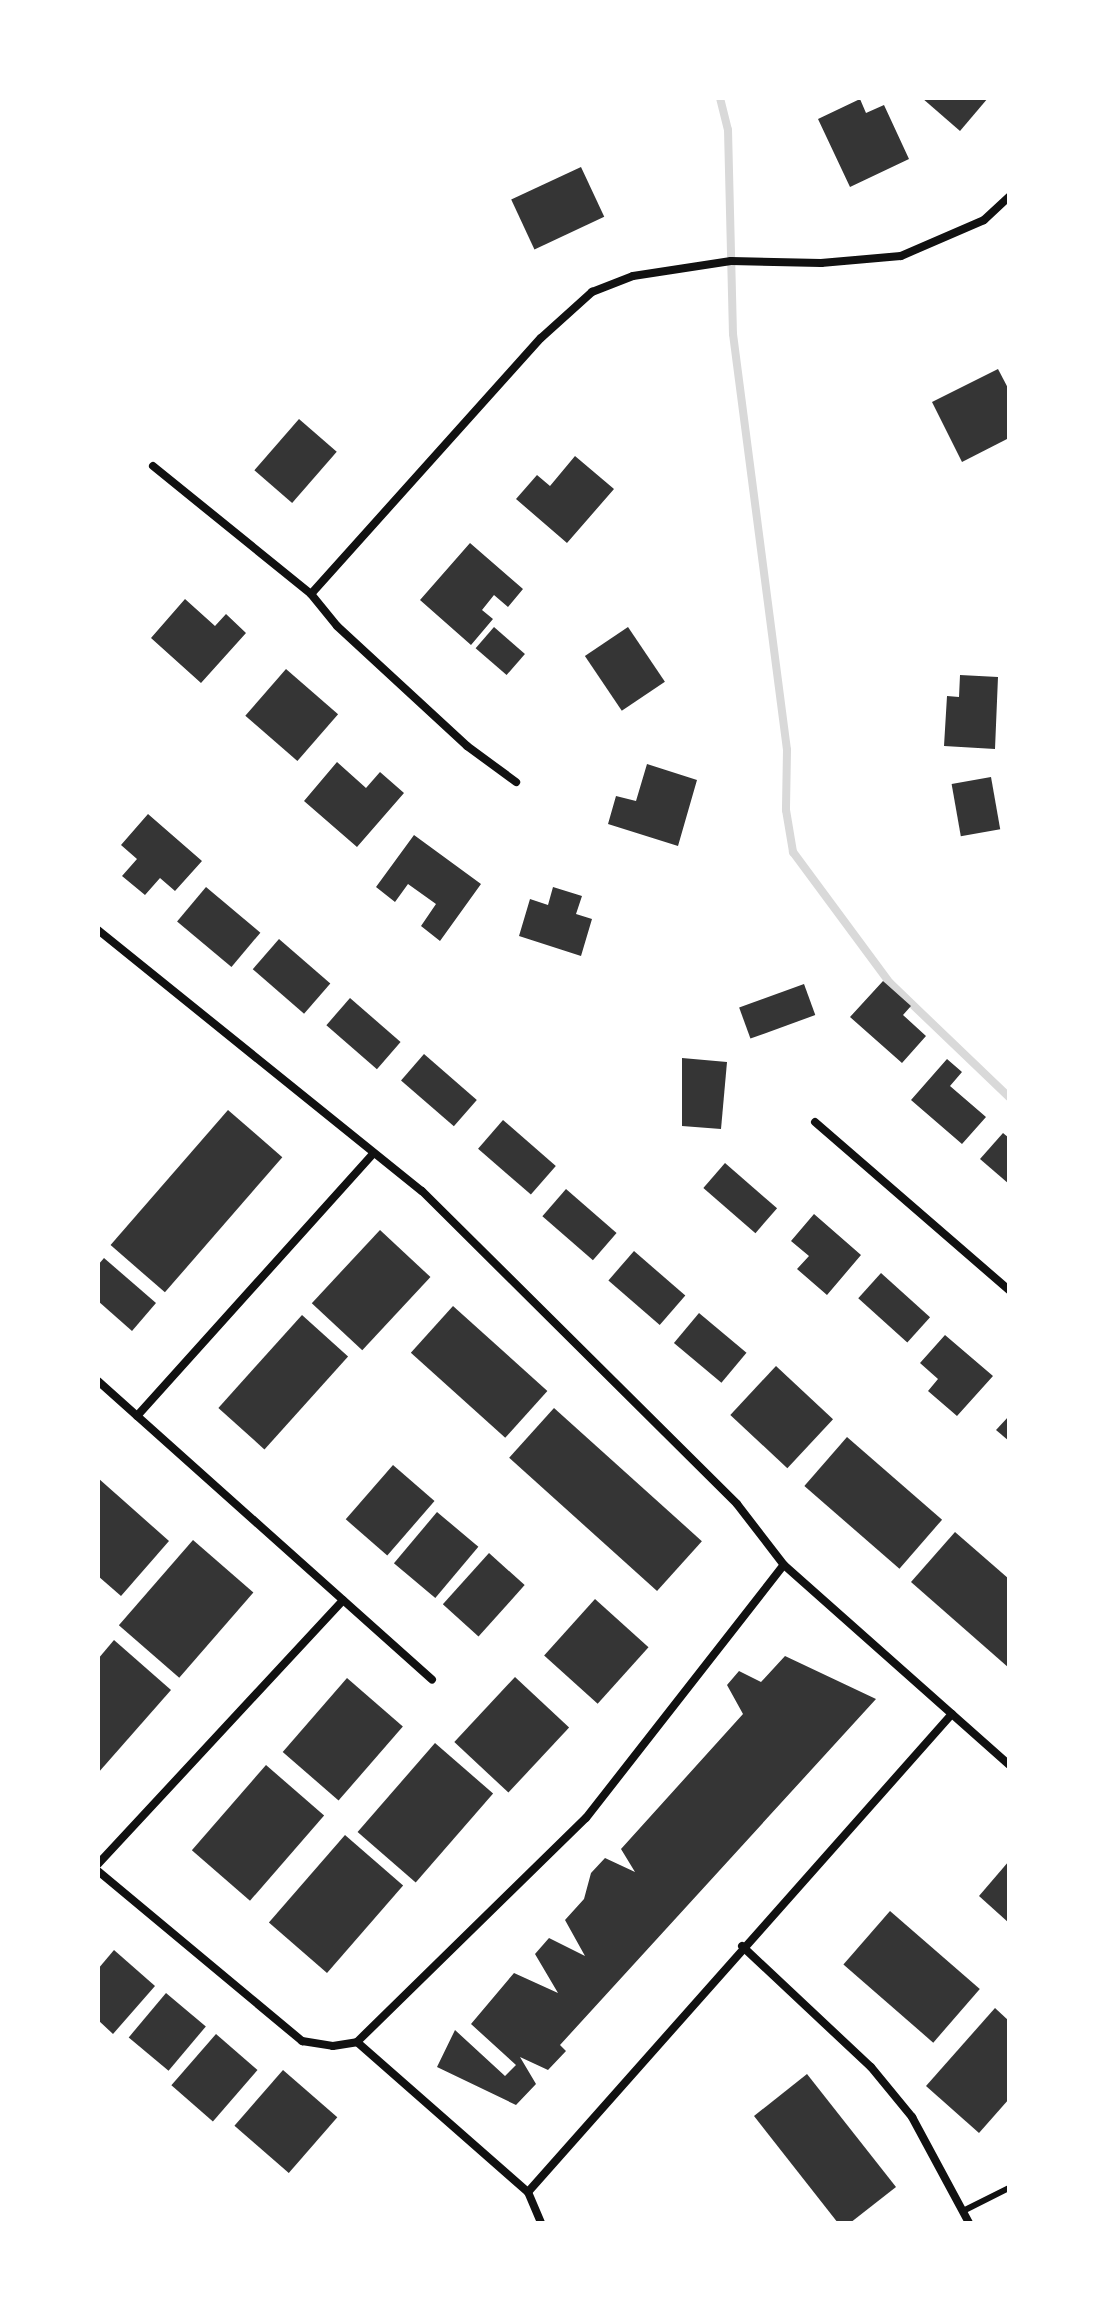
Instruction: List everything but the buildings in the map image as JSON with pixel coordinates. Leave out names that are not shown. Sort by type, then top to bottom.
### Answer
[{"type":"street","points":[[311,594],[541,338],[592,292],[633,276],[731,261],[821,263],[901,256],[984,220],[1009,197]]},
{"type":"street","points":[[153,466],[311,594],[337,626],[467,746],[516,782]]},
{"type":"street","points":[[98,930],[422,1191],[726,1493],[784,1565],[1009,1765]]},
{"type":"street","points":[[815,1122],[1009,1290]]},
{"type":"street","points":[[137,1416],[373,1154]]},
{"type":"street","points":[[98,1381],[432,1680]]},
{"type":"street","points":[[98,1871],[302,2041],[333,2046],[357,2042],[586,1818],[784,1565]]},
{"type":"street","points":[[98,1864],[343,1600]]},
{"type":"street","points":[[528,2192],[742,1946],[952,1714]]},
{"type":"street","points":[[742,1946],[871,2067],[912,2117],[969,2223]]},
{"type":"street","points":[[357,2042],[528,2192],[541,2223]]},
{"type":"lane","points":[[963,2211],[1009,2188]]},
{"type":"waterway","points":[[720,98],[728,130],[733,334],[787,750],[786,810],[793,852],[890,983],[1009,1097]]}]
